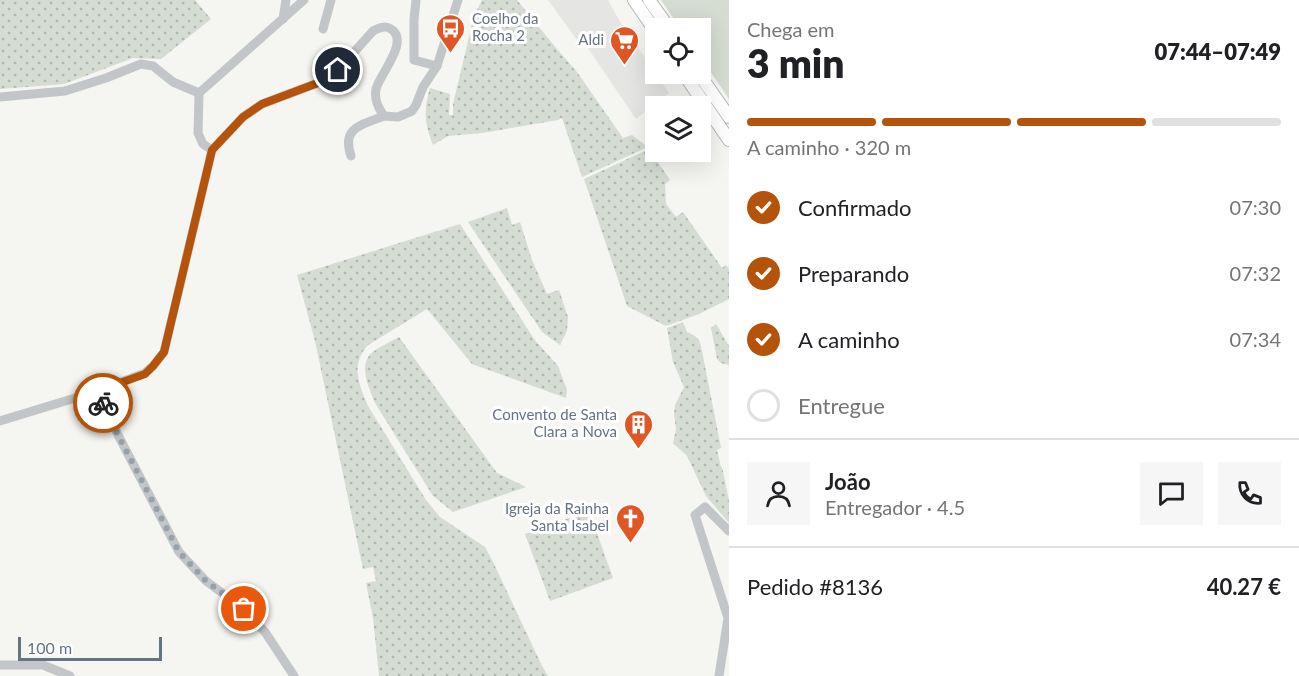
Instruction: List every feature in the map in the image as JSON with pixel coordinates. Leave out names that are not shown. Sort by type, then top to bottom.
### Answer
[{"type":"main road","points":[[634,0],[646,18]]},
{"type":"main road","points":[[649,0],[662,18]]},
{"type":"main road","points":[[691,84],[729,140]]},
{"type":"main road","points":[[706,84],[729,117]]},
{"type":"street","points":[[283,19],[286,0]]},
{"type":"street","points":[[212,150],[203,144],[198,133],[199,93],[304,0]]},
{"type":"street","points":[[323,29],[331,0]]},
{"type":"street","points":[[416,0],[414,60],[437,66]]},
{"type":"street","points":[[351,156],[347,145],[354,128],[384,116],[398,117],[412,111],[423,87],[437,66],[458,0]]},
{"type":"street","points":[[1,421],[145,374],[153,366],[164,352],[212,150],[243,117],[262,104],[323,81],[338,70],[373,31],[380,27],[392,29],[398,40],[396,50],[376,88],[377,103],[384,116]]},
{"type":"street","points":[[0,97],[65,91],[141,64],[153,66],[173,82],[199,93]]},
{"type":"street","points":[[98,391],[118,435],[179,552],[206,581],[244,609],[265,632],[294,676]]},
{"type":"street","points":[[718,676],[728,618],[695,515],[705,507],[729,531]]},
{"type":"street","points":[[0,665],[43,665],[70,676]]},
{"type":"shaded area","points":[[0,0],[195,0],[211,19],[161,59],[133,58],[64,84],[0,89]]},
{"type":"shaded area","points":[[482,0],[517,0],[577,72],[623,138],[632,135],[645,145],[645,148],[582,177],[562,118],[482,133],[448,136],[433,145],[426,117],[430,88],[450,94],[449,115],[453,115],[453,104],[474,16]]},
{"type":"shaded area","points":[[548,0],[608,0],[645,58],[645,84],[663,84],[669,93],[665,96],[645,96],[645,112],[636,119],[581,38],[577,40]]},
{"type":"shaded area","points":[[661,0],[729,0],[729,99],[711,73],[711,18],[673,18]]},
{"type":"shaded area","points":[[645,151],[645,162],[658,162],[670,180],[665,184],[666,204],[676,217],[683,212],[722,268],[726,265],[729,269],[729,299],[699,314],[666,326],[627,306],[584,179]]},
{"type":"shaded area","points":[[507,208],[512,225],[520,222],[532,260],[547,294],[559,290],[568,317],[567,331],[560,345],[542,332],[468,222]]},
{"type":"shaded area","points":[[460,224],[534,339],[558,366],[567,390],[566,398],[472,364],[427,309],[368,345],[359,360],[359,382],[368,406],[426,500],[440,517],[485,547],[548,676],[379,676],[373,618],[366,583],[376,581],[373,567],[363,569],[315,341],[297,275]]},
{"type":"shaded area","points":[[683,322],[687,332],[700,341],[721,448],[717,450],[729,501],[729,523],[706,496],[687,456],[673,444],[676,429],[675,405],[684,387],[673,362],[667,328]]},
{"type":"shaded area","points":[[716,324],[729,346],[729,365],[717,359],[711,328]]},
{"type":"shaded area","points":[[399,337],[497,473],[526,487],[453,512],[433,496],[375,403],[366,376],[368,357]]},
{"type":"shaded area","points":[[589,511],[613,578],[550,601],[525,534]]},
{"type":"way so far","points":[[103,403],[179,552],[206,581],[244,609]]},
{"type":"place","name":"Coelho da Rocha 2","points":[[451,54]]},
{"type":"place","name":"Aldi","points":[[625,66]]},
{"type":"place","name":"Convento de Santa Clara a Nova","points":[[638,450]]},
{"type":"place","name":"Igreja da Rainha Santa Isabel","points":[[630,544]]},
{"type":"route","points":[[103,403],[98,391],[145,374],[164,352],[212,150],[243,117],[262,104],[323,81],[338,70]]}]
